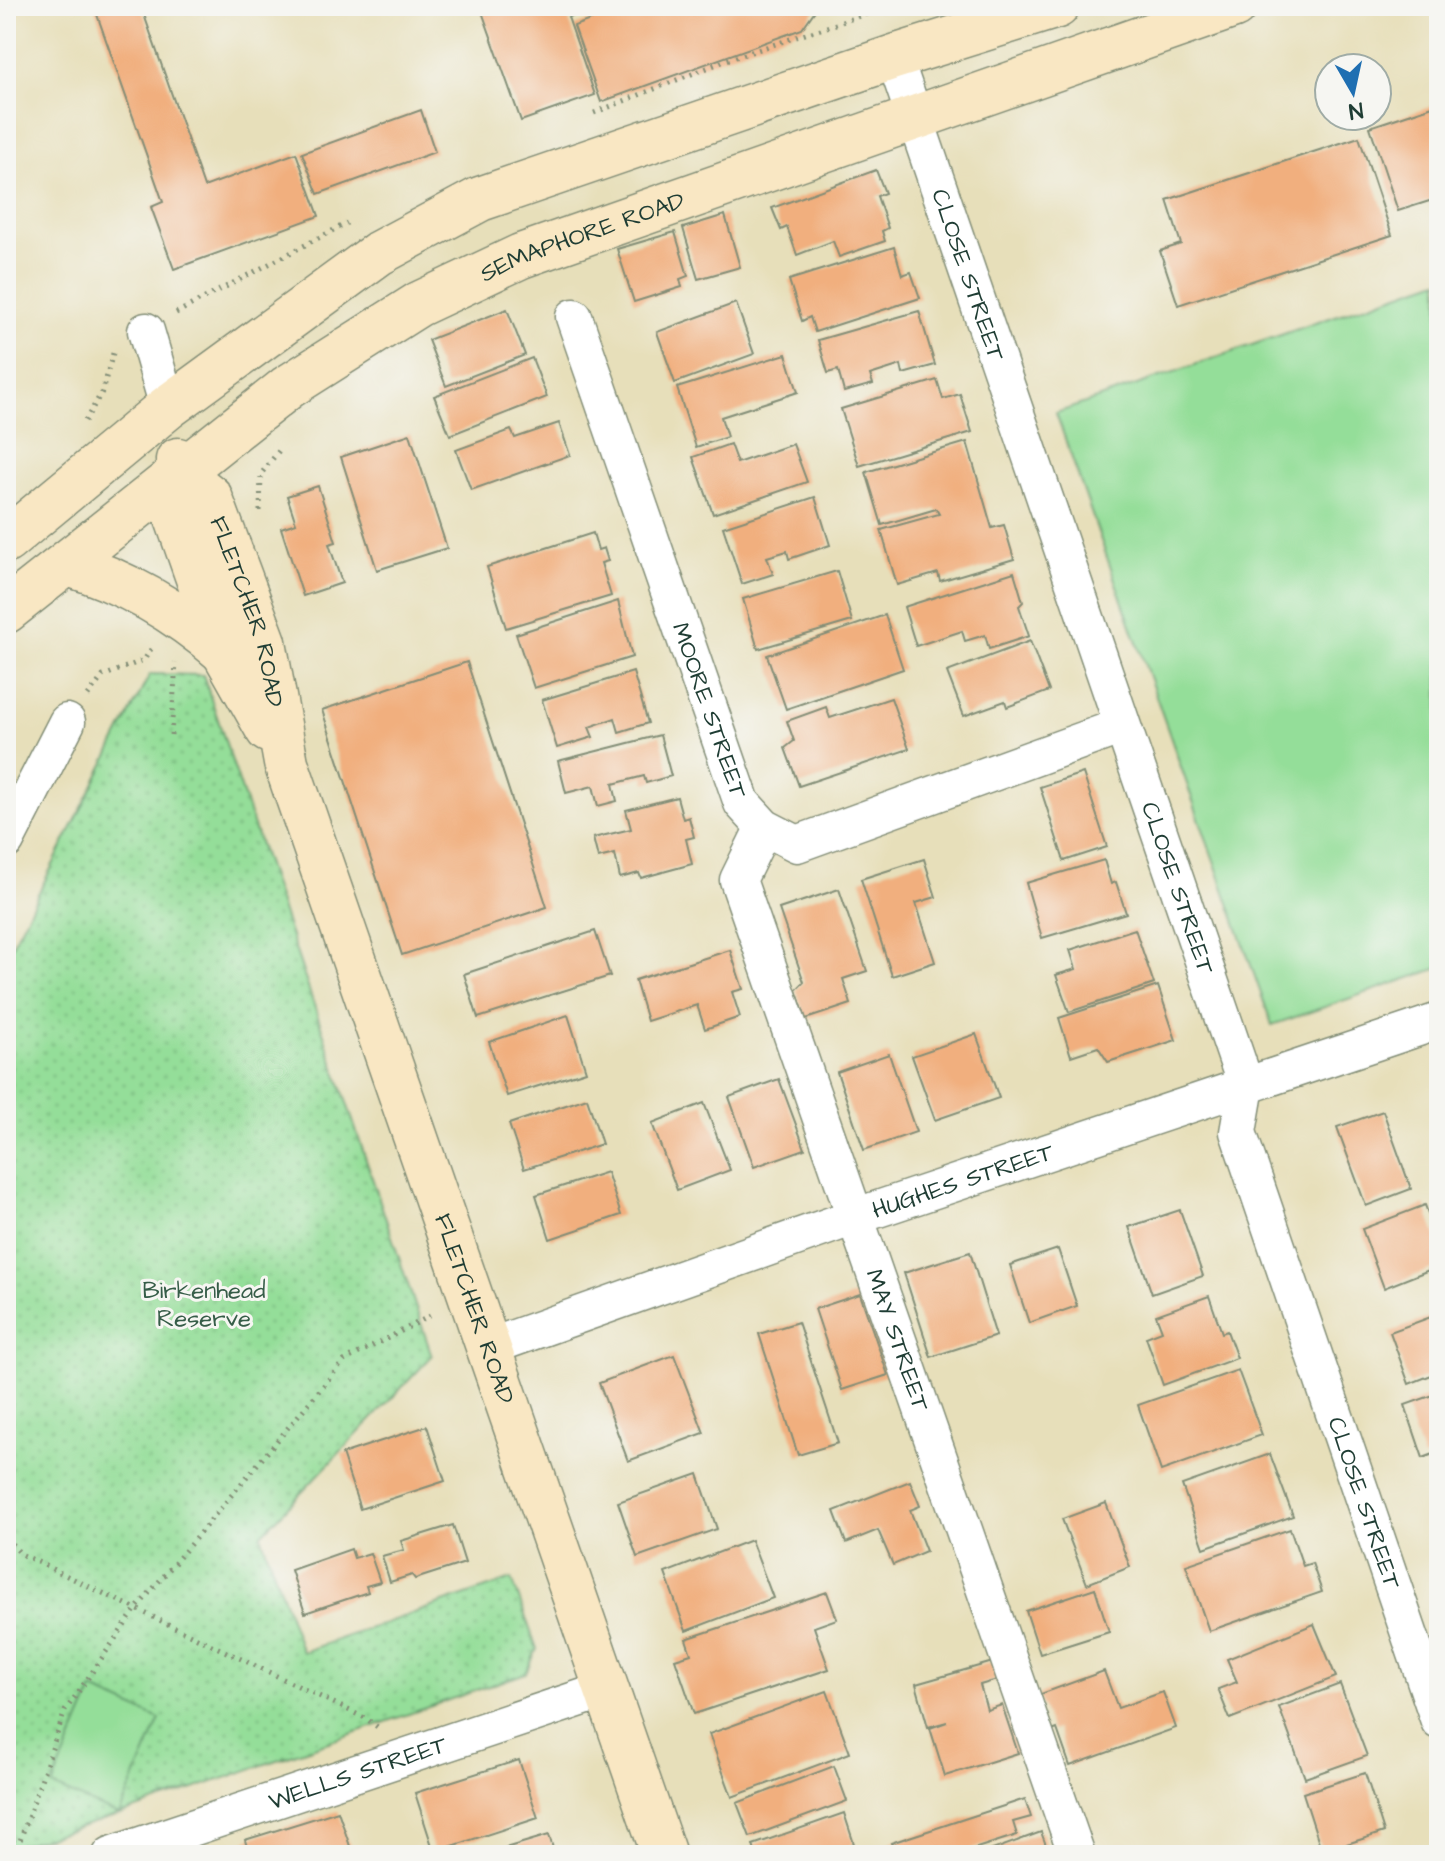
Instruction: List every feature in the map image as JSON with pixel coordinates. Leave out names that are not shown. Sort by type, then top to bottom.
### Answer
[{"type":"main road","points":[[6,541],[168,407],[379,253],[480,199],[894,57],[1057,6]]},
{"type":"main road","name":"SEMAPHORE ROAD","points":[[6,611],[288,387],[419,304],[521,256],[1234,6]]},
{"type":"main road","name":"FLETCHER ROAD","points":[[168,407],[181,474],[174,510],[224,652],[286,763]]},
{"type":"main road","name":"FLETCHER ROAD","points":[[181,474],[210,497],[264,642],[286,763],[664,1855]]},
{"type":"main road","points":[[68,564],[112,577],[193,624],[224,652]]},
{"type":"street","name":"CLOSE STREET","points":[[894,57],[1246,1086],[1238,1132],[1439,1721]]},
{"type":"street","name":"MOORE STREET","points":[[574,317],[742,803],[764,827],[797,844],[1122,726]]},
{"type":"street","points":[[134,339],[168,407]]},
{"type":"street","points":[[6,841],[67,722]]},
{"type":"street","name":"MAY STREET","points":[[764,827],[738,880],[1077,1855]]},
{"type":"street","name":"HUGHES STREET","points":[[489,1347],[857,1216],[1439,1021]]},
{"type":"street","name":"WELLS STREET","points":[[111,1855],[605,1690]]},
{"type":"path","points":[[84,423],[102,392],[113,353],[134,339]]},
{"type":"path","points":[[263,526],[261,474],[287,439]]},
{"type":"path","points":[[67,722],[103,676],[144,660],[158,637]]},
{"type":"path","points":[[171,735],[177,658]]},
{"type":"path","points":[[15,1855],[65,1711],[136,1609],[344,1361],[430,1316]]},
{"type":"path","points":[[6,1538],[21,1554],[367,1719],[411,1755]]},
{"type":"path","points":[[6,1838],[19,1844]]},
{"type":"green space","points":[[1439,280],[1439,968],[1272,1025],[1056,413]]},
{"type":"green space","name":"Birkenhead Reserve","points":[[150,674],[203,675],[432,1356],[261,1535],[302,1652],[512,1579],[537,1649],[526,1673],[119,1815],[18,1846],[6,1855],[6,957]]},
{"type":"green space","points":[[93,1690],[160,1719],[119,1815],[52,1786]]},
{"type":"building","points":[[94,6],[141,6],[204,187],[296,153],[319,216],[174,269],[151,207],[163,202]]},
{"type":"building","points":[[480,6],[598,6],[568,17],[595,95],[521,121]]},
{"type":"building","points":[[628,6],[818,6],[802,29],[601,102],[574,26]]},
{"type":"building","points":[[1439,104],[1439,198],[1398,211],[1372,132],[1393,132],[1393,119]]},
{"type":"building","points":[[421,110],[435,152],[318,194],[302,153]]},
{"type":"building","points":[[1359,137],[1392,235],[1178,305],[1160,251],[1181,244],[1167,200]]},
{"type":"building","points":[[876,170],[885,193],[877,196],[888,228],[882,231],[885,241],[839,257],[833,241],[797,255],[787,227],[781,230],[772,208]]},
{"type":"building","points":[[725,215],[740,267],[698,279],[683,228]]},
{"type":"building","points":[[675,232],[688,276],[680,279],[682,287],[634,302],[617,249]]},
{"type":"building","points":[[894,247],[902,275],[911,272],[920,298],[815,332],[810,317],[802,321],[789,280]]},
{"type":"building","points":[[736,303],[754,354],[675,383],[657,332]]},
{"type":"building","points":[[507,309],[525,355],[446,386],[428,340]]},
{"type":"building","points":[[919,311],[935,365],[903,374],[901,365],[870,375],[873,384],[844,392],[838,370],[828,373],[818,340]]},
{"type":"building","points":[[786,354],[798,392],[721,417],[727,437],[696,447],[677,388]]},
{"type":"building","points":[[532,358],[547,397],[450,435],[434,396]]},
{"type":"building","points":[[937,380],[943,399],[960,394],[972,432],[859,466],[841,409]]},
{"type":"building","points":[[559,423],[570,455],[471,490],[456,450],[511,430],[515,438]]},
{"type":"building","points":[[410,434],[447,548],[377,570],[341,457]]},
{"type":"building","points":[[967,442],[992,528],[1004,525],[1014,559],[940,581],[938,573],[897,585],[881,530],[939,514],[936,509],[882,525],[866,472]]},
{"type":"building","points":[[730,444],[737,463],[793,444],[807,482],[713,514],[693,457]]},
{"type":"building","points":[[318,486],[336,542],[329,544],[342,583],[303,596],[281,528],[296,523],[287,496]]},
{"type":"building","points":[[815,497],[830,545],[789,559],[787,551],[767,557],[773,574],[742,584],[723,527]]},
{"type":"building","points":[[593,533],[598,550],[604,548],[608,561],[601,563],[611,596],[506,628],[487,567]]},
{"type":"building","points":[[837,571],[852,621],[758,649],[743,599]]},
{"type":"building","points":[[1014,572],[1023,602],[1019,606],[1029,636],[989,649],[985,635],[965,641],[962,631],[916,646],[904,607]]},
{"type":"building","points":[[618,601],[632,657],[534,688],[516,634]]},
{"type":"building","points":[[885,615],[903,669],[786,709],[767,655]]},
{"type":"building","points":[[1030,641],[1049,691],[1007,707],[1005,701],[964,716],[947,672]]},
{"type":"building","points":[[467,662],[547,907],[402,955],[322,710]]},
{"type":"building","points":[[633,672],[648,723],[619,732],[615,718],[589,727],[593,737],[557,748],[542,700]]},
{"type":"building","points":[[891,698],[909,749],[799,786],[785,748],[794,741],[787,721],[826,707],[830,718]]},
{"type":"building","points":[[660,735],[671,776],[646,783],[644,776],[613,784],[617,801],[598,806],[593,786],[566,793],[558,761]]},
{"type":"building","points":[[1083,773],[1107,847],[1064,861],[1040,787]]},
{"type":"building","points":[[677,797],[683,819],[689,817],[694,837],[686,839],[692,864],[641,878],[639,873],[620,878],[615,854],[598,858],[593,838],[631,829],[626,810]]},
{"type":"building","points":[[924,859],[936,897],[916,903],[935,962],[892,976],[861,879]]},
{"type":"building","points":[[1104,860],[1111,884],[1116,882],[1126,913],[1042,938],[1026,883]]},
{"type":"building","points":[[839,889],[867,971],[843,979],[851,1004],[806,1019],[796,990],[804,982],[779,909]]},
{"type":"building","points":[[1135,929],[1154,984],[1069,1012],[1056,975],[1076,969],[1070,950]]},
{"type":"building","points":[[595,931],[610,976],[478,1018],[464,974]]},
{"type":"building","points":[[730,950],[743,989],[732,992],[740,1017],[705,1029],[697,1005],[647,1021],[635,980]]},
{"type":"building","points":[[1158,986],[1176,1040],[1108,1062],[1098,1047],[1071,1056],[1059,1018]]},
{"type":"building","points":[[568,1015],[586,1071],[507,1096],[489,1042]]},
{"type":"building","points":[[976,1034],[999,1098],[935,1120],[912,1056]]},
{"type":"building","points":[[889,1054],[916,1132],[864,1150],[837,1072]]},
{"type":"building","points":[[779,1079],[805,1149],[754,1167],[729,1097]]},
{"type":"building","points":[[587,1098],[602,1144],[524,1169],[509,1124]]},
{"type":"building","points":[[704,1103],[730,1170],[677,1190],[652,1123]]},
{"type":"building","points":[[1383,1111],[1411,1189],[1366,1206],[1337,1127]]},
{"type":"building","points":[[607,1172],[621,1215],[550,1239],[536,1195]]},
{"type":"building","points":[[1425,1205],[1439,1243],[1439,1266],[1384,1288],[1362,1229]]},
{"type":"building","points":[[1180,1210],[1203,1276],[1152,1294],[1129,1227]]},
{"type":"building","points":[[1058,1249],[1077,1306],[1029,1323],[1010,1265]]},
{"type":"building","points":[[970,1252],[996,1336],[931,1357],[904,1273]]},
{"type":"building","points":[[860,1294],[888,1375],[842,1390],[815,1309]]},
{"type":"building","points":[[1209,1296],[1222,1333],[1227,1331],[1237,1358],[1163,1385],[1146,1337],[1162,1331],[1156,1315]]},
{"type":"building","points":[[1439,1314],[1439,1372],[1409,1384],[1390,1332]]},
{"type":"building","points":[[798,1322],[838,1443],[798,1455],[759,1334]]},
{"type":"building","points":[[674,1355],[704,1433],[628,1461],[599,1383]]},
{"type":"building","points":[[1238,1370],[1262,1435],[1161,1471],[1138,1405]]},
{"type":"building","points":[[1439,1393],[1439,1452],[1423,1458],[1405,1405]]},
{"type":"building","points":[[427,1426],[445,1481],[360,1509],[342,1454]]},
{"type":"building","points":[[1270,1454],[1293,1516],[1204,1548],[1182,1485]]},
{"type":"building","points":[[698,1474],[717,1529],[637,1557],[618,1502]]},
{"type":"building","points":[[910,1481],[920,1506],[910,1510],[926,1551],[893,1565],[878,1530],[846,1543],[834,1511]]},
{"type":"building","points":[[1106,1503],[1130,1567],[1087,1584],[1062,1519]]},
{"type":"building","points":[[453,1525],[465,1563],[415,1579],[412,1575],[390,1582],[382,1556],[404,1550],[401,1541]]},
{"type":"building","points":[[1290,1529],[1303,1566],[1312,1563],[1322,1592],[1209,1631],[1186,1565]]},
{"type":"building","points":[[751,1540],[773,1598],[686,1631],[665,1573]]},
{"type":"building","points":[[351,1549],[354,1558],[370,1553],[380,1582],[366,1586],[368,1592],[305,1613],[291,1570]]},
{"type":"building","points":[[1095,1588],[1109,1632],[1040,1654],[1026,1611]]},
{"type":"building","points":[[827,1592],[837,1619],[814,1627],[829,1669],[694,1714],[675,1659],[691,1654],[686,1639]]},
{"type":"building","points":[[1314,1624],[1336,1677],[1230,1719],[1218,1689],[1237,1682],[1227,1659]]},
{"type":"building","points":[[993,1662],[1004,1678],[980,1685],[987,1710],[1002,1705],[1018,1753],[945,1776],[930,1728],[947,1722],[928,1727],[916,1684]]},
{"type":"building","points":[[1104,1671],[1118,1708],[1163,1692],[1176,1728],[1070,1766],[1057,1729],[1052,1731],[1038,1695]]},
{"type":"building","points":[[1340,1684],[1367,1756],[1305,1778],[1279,1707]]},
{"type":"building","points":[[827,1691],[850,1753],[732,1797],[709,1734]]},
{"type":"building","points":[[519,1760],[538,1818],[434,1852],[415,1793]]},
{"type":"building","points":[[834,1766],[847,1801],[750,1837],[737,1803]]},
{"type":"building","points":[[1365,1773],[1384,1832],[1322,1852],[1303,1793]]},
{"type":"building","points":[[1025,1799],[1031,1817],[1013,1822],[1017,1835],[955,1855],[895,1855],[891,1843]]},
{"type":"building","points":[[338,1811],[353,1855],[249,1855],[245,1840]]},
{"type":"building","points":[[844,1813],[854,1844],[824,1855],[756,1855],[753,1845]]},
{"type":"building","points":[[1041,1832],[1049,1853],[979,1855]]},
{"type":"building","points":[[549,1835],[555,1855],[485,1855],[485,1854]]}]
